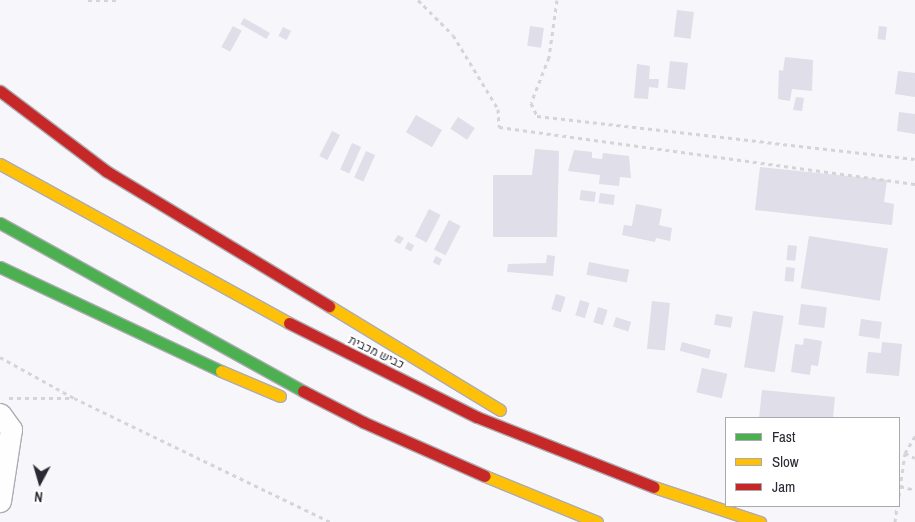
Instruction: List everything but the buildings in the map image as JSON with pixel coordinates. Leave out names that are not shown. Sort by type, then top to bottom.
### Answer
[{"type":"highway","points":[[0,91],[106,171],[582,460]]},
{"type":"highway","name":"כביש מכבית","points":[[0,164],[330,345],[477,417],[582,460],[675,495],[760,522]]},
{"type":"highway","points":[[0,223],[205,339],[337,408],[477,474]]},
{"type":"highway","points":[[0,267],[172,350],[292,401],[597,522]]},
{"type":"street","points":[[0,414],[11,429],[0,501]]},
{"type":"path","points":[[88,0],[118,0]]},
{"type":"path","points":[[418,0],[453,35],[498,109],[499,127],[915,184]]},
{"type":"path","points":[[557,0],[549,57],[531,103],[537,116],[915,159]]},
{"type":"path","points":[[0,357],[74,398],[331,522]]},
{"type":"path","points":[[0,398],[74,398]]},
{"type":"path","points":[[915,436],[906,453],[900,486],[915,490]]},
{"type":"path","points":[[906,453],[915,458]]},
{"type":"path","points":[[895,522],[897,507]]},
{"type":"traffic: fast","points":[[0,223],[303,391]]},
{"type":"traffic: fast","points":[[0,267],[221,371]]},
{"type":"traffic: slow","points":[[0,164],[289,323]]},
{"type":"traffic: slow","points":[[329,306],[500,410]]},
{"type":"traffic: slow","points":[[221,371],[280,396]]},
{"type":"traffic: slow","points":[[485,476],[597,522]]},
{"type":"traffic: slow","points":[[654,487],[760,522]]},
{"type":"traffic: jam","points":[[0,91],[106,171],[329,306]]},
{"type":"traffic: jam","points":[[289,323],[477,417],[654,487]]},
{"type":"traffic: jam","points":[[303,391],[363,422],[485,476]]}]
